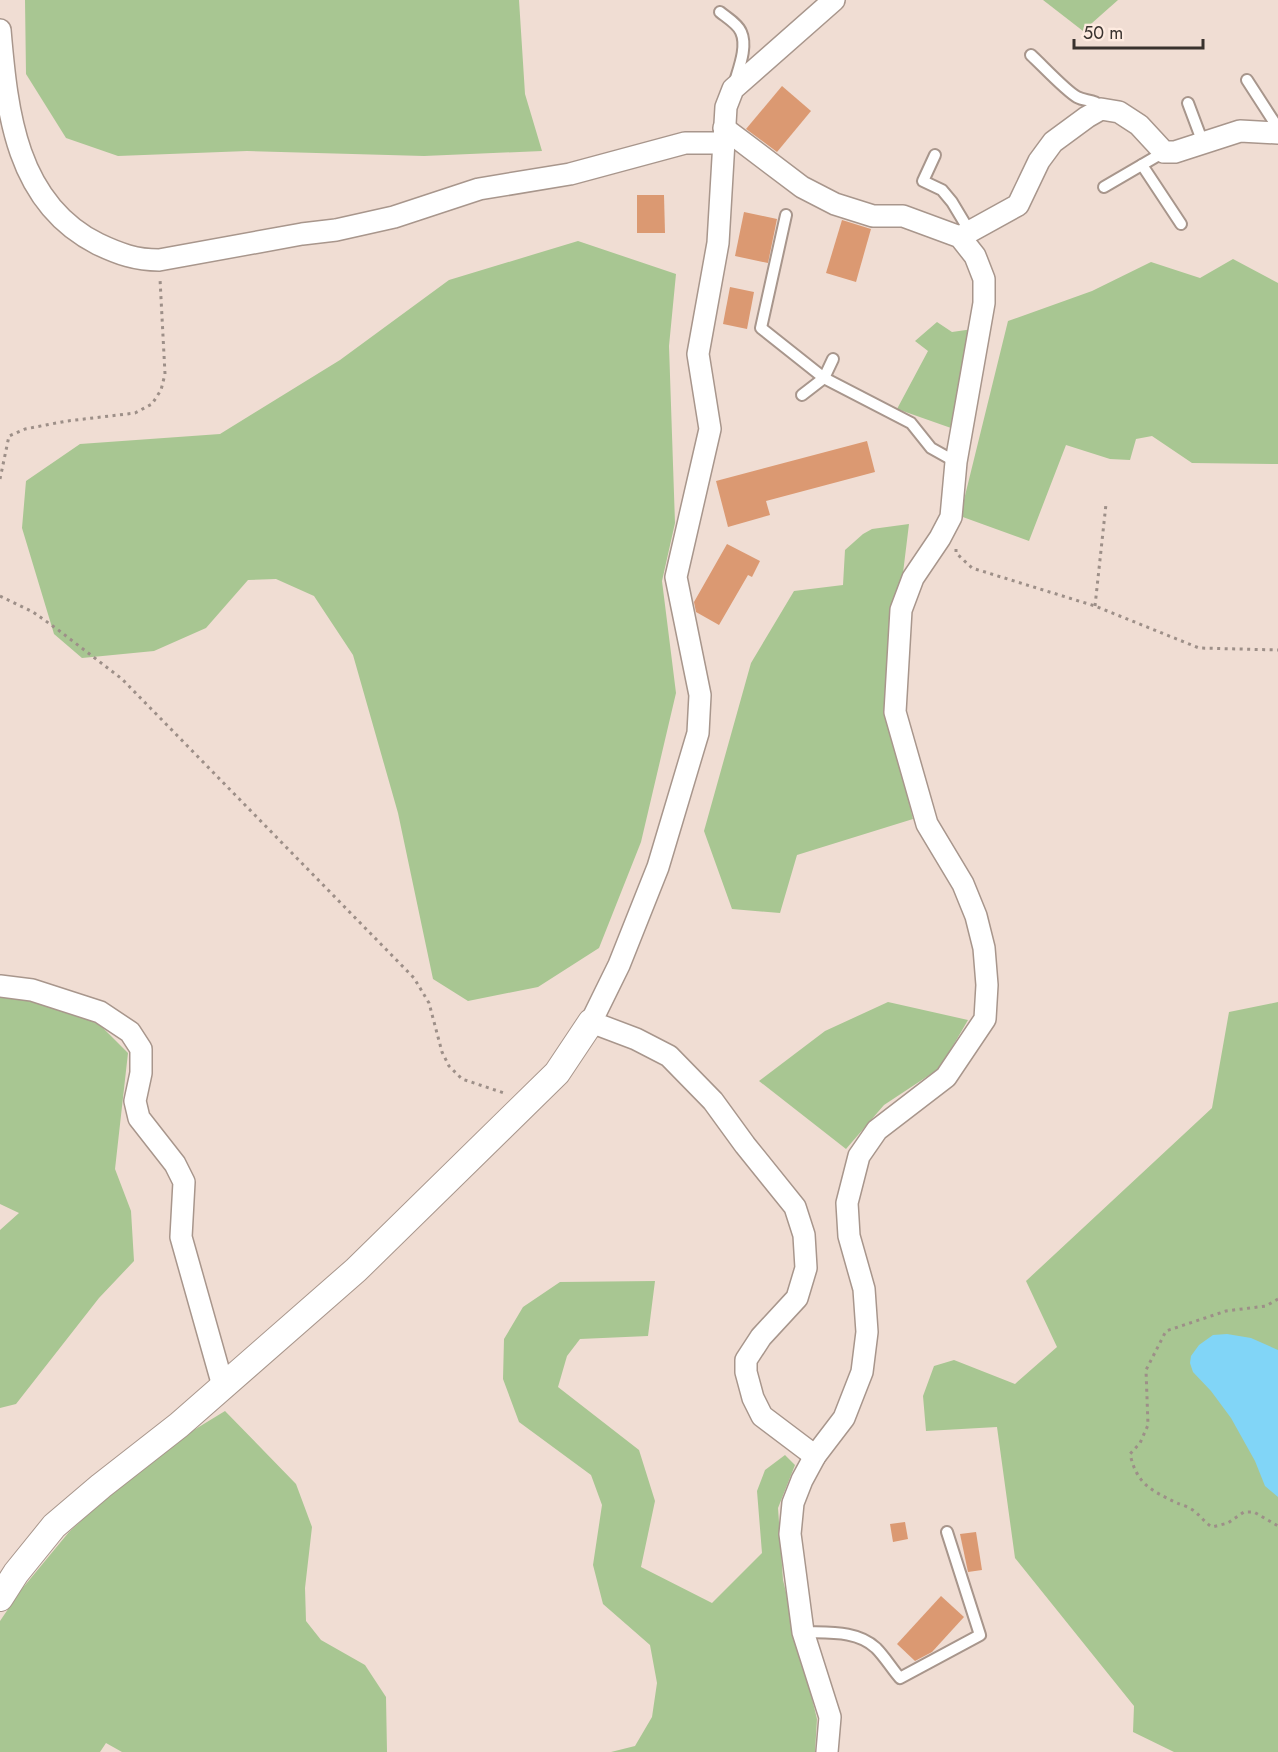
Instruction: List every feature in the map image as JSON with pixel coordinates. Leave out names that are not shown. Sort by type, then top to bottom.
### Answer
[{"type":"street","points":[[0,1598],[15,1573],[54,1526],[179,1425],[356,1270],[557,1073],[591,1022],[619,965],[658,867],[698,733],[700,695],[676,577],[710,429],[698,354],[718,243],[726,107],[733,89],[834,0]]},
{"type":"street","points":[[0,30],[12,125],[28,172],[43,197],[57,216],[78,234],[120,255],[140,260],[159,260],[359,225],[394,217],[479,189],[570,174],[685,143],[724,135],[802,188],[835,204],[873,216],[903,216],[965,235],[1018,205],[1039,161],[1053,142],[1101,109],[1119,112],[1139,125],[1164,152],[1175,152],[1240,132],[1278,130]]},
{"type":"street","points":[[827,1752],[830,1717],[803,1632],[790,1534],[793,1503],[815,1456],[844,1419],[862,1372],[867,1332],[864,1289],[849,1236],[847,1203],[859,1156],[877,1130],[946,1077],[985,1019],[987,985],[984,948],[976,916],[963,884],[927,824],[895,711],[901,610],[913,578],[951,517],[956,462],[984,296],[984,279],[965,235]]},
{"type":"street","points":[[0,986],[32,990],[100,1012],[130,1032],[141,1050],[141,1073],[135,1101],[139,1118],[175,1164],[184,1182],[181,1237],[223,1386]]},
{"type":"street","points":[[591,1022],[669,1056],[683,1068],[713,1101],[795,1208],[804,1235],[806,1268],[797,1298],[761,1337],[746,1360],[746,1372],[753,1398],[762,1416],[815,1456]]},
{"type":"lane","points":[[720,12],[741,30],[743,39],[743,50],[733,89]]},
{"type":"lane","points":[[1031,55],[1077,97],[1094,101],[1101,109]]},
{"type":"lane","points":[[1247,80],[1278,130]]},
{"type":"lane","points":[[1188,103],[1203,143]]},
{"type":"lane","points":[[1104,187],[1164,152]]},
{"type":"lane","points":[[935,155],[923,181],[942,190],[952,202],[965,235]]},
{"type":"lane","points":[[1142,165],[1181,224]]},
{"type":"lane","points":[[786,215],[761,328],[824,378],[911,423],[931,448],[956,462]]},
{"type":"lane","points":[[802,395],[824,378],[833,359]]},
{"type":"lane","points":[[803,1632],[840,1633],[865,1639],[877,1649],[900,1678],[981,1635],[947,1532]]},
{"type":"path","points":[[0,479],[9,436],[25,429],[67,421],[135,413],[152,404],[161,390],[165,374],[159,260]]},
{"type":"path","points":[[1095,606],[1106,504]]},
{"type":"path","points":[[951,517],[956,553],[972,568],[1095,606],[1199,648],[1278,650]]},
{"type":"path","points":[[0,596],[33,612],[57,628],[122,679],[414,978],[429,1003],[442,1052],[449,1066],[462,1079],[528,1101]]},
{"type":"path","points":[[1278,1299],[1266,1306],[1226,1311],[1166,1331],[1146,1370],[1148,1425],[1140,1443],[1130,1454],[1133,1467],[1141,1481],[1163,1496],[1195,1512],[1203,1522],[1212,1527],[1228,1523],[1244,1512],[1254,1512],[1278,1526]]},
{"type":"green space","points":[[25,0],[519,0],[525,94],[542,151],[424,156],[247,151],[118,156],[66,138],[26,74]]},
{"type":"green space","points":[[1043,0],[1118,0],[1083,31]]},
{"type":"green space","points":[[578,241],[676,274],[669,346],[675,523],[662,581],[676,693],[641,842],[599,948],[538,987],[468,1001],[433,979],[398,813],[353,655],[314,596],[276,579],[248,580],[206,628],[154,651],[82,658],[54,634],[22,528],[26,481],[80,444],[220,434],[340,360],[449,280]]},
{"type":"green space","points":[[1233,259],[1278,283],[1278,464],[1192,463],[1152,436],[1136,439],[1130,460],[1110,459],[1066,445],[1029,541],[960,516],[1008,321],[1092,291],[1151,262],[1200,278]]},
{"type":"green space","points":[[937,322],[952,332],[973,329],[951,428],[897,409],[928,351],[915,341]]},
{"type":"green space","points":[[909,524],[903,573],[890,608],[886,709],[913,819],[797,855],[780,913],[732,909],[704,831],[751,663],[794,591],[843,585],[845,550],[872,529]]},
{"type":"green space","points":[[0,995],[40,999],[100,1025],[128,1053],[115,1169],[131,1211],[134,1261],[99,1298],[16,1404],[0,1408],[0,1230],[19,1213],[0,1204]]},
{"type":"green space","points":[[888,1002],[968,1020],[940,1068],[884,1105],[846,1149],[759,1081],[825,1031]]},
{"type":"green space","points":[[1278,1002],[1278,1752],[1174,1752],[1133,1732],[1134,1706],[1015,1558],[997,1427],[926,1431],[923,1396],[934,1366],[954,1360],[1015,1384],[1057,1347],[1026,1281],[1212,1108],[1229,1012]]},
{"type":"green space","points":[[655,1281],[648,1336],[580,1339],[567,1356],[558,1387],[639,1450],[655,1501],[641,1567],[712,1603],[762,1553],[757,1491],[765,1470],[785,1455],[795,1465],[778,1508],[783,1580],[817,1719],[815,1752],[611,1752],[635,1746],[652,1717],[657,1683],[650,1645],[603,1604],[593,1565],[602,1505],[591,1475],[519,1422],[503,1379],[504,1339],[523,1307],[560,1282]]},
{"type":"green space","points":[[225,1411],[296,1484],[312,1527],[305,1588],[306,1621],[321,1640],[365,1665],[386,1697],[387,1752],[122,1752],[106,1743],[100,1752],[0,1752],[0,1621],[21,1590],[69,1532],[153,1455]]},
{"type":"water","points":[[1227,1334],[1251,1338],[1278,1350],[1278,1497],[1265,1486],[1255,1461],[1231,1418],[1193,1372],[1190,1363],[1191,1356],[1199,1345],[1213,1335]]},
{"type":"building","points":[[782,86],[811,111],[777,152],[746,129]]},
{"type":"building","points":[[637,195],[664,195],[665,233],[637,233]]},
{"type":"building","points":[[744,212],[777,219],[768,263],[735,256]]},
{"type":"building","points":[[842,220],[871,229],[856,282],[826,273]]},
{"type":"building","points":[[730,287],[754,292],[747,329],[723,324]]},
{"type":"building","points":[[867,441],[875,472],[766,501],[770,515],[728,527],[716,481]]},
{"type":"building","points":[[727,544],[760,561],[752,577],[748,575],[719,625],[696,612],[694,602]]},
{"type":"building","points":[[905,1522],[908,1539],[893,1542],[890,1524]]},
{"type":"building","points":[[976,1532],[982,1570],[968,1572],[960,1534]]},
{"type":"building","points":[[941,1596],[964,1617],[932,1652],[915,1661],[897,1644]]}]
